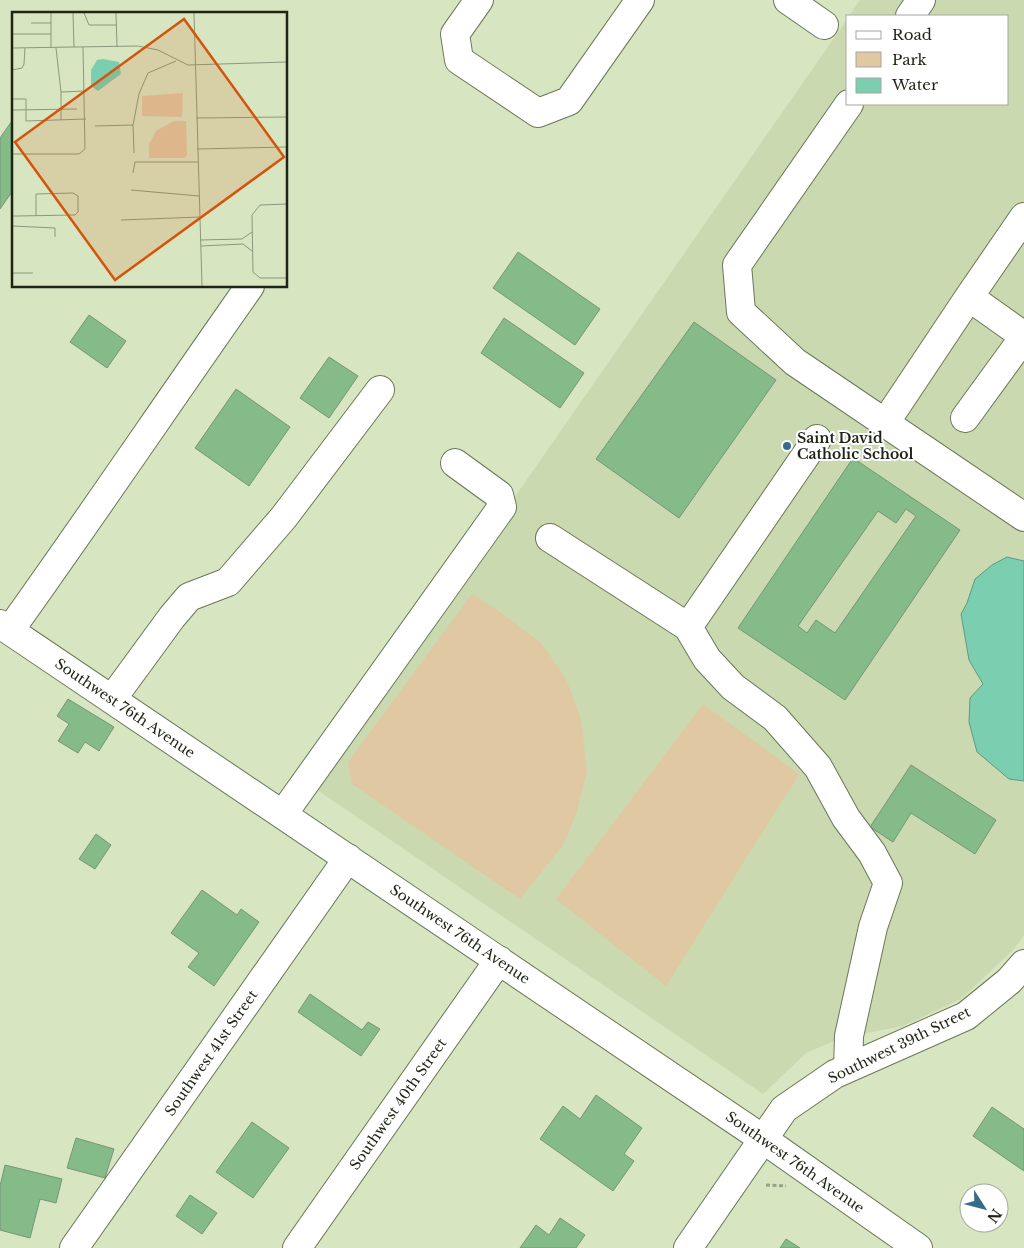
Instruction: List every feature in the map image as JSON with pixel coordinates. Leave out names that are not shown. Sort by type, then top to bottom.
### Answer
[{"type":"street","points":[[479,0],[455,34],[460,60],[538,113],[569,101],[640,0]]},
{"type":"street","points":[[788,0],[824,25]]},
{"type":"street","points":[[911,15],[921,0]]},
{"type":"street","points":[[848,105],[737,265],[741,312],[795,362],[1023,514]]},
{"type":"street","points":[[885,422],[1024,217]]},
{"type":"street","points":[[5,627],[70,546],[249,288]]},
{"type":"street","points":[[965,418],[1024,337],[968,297]]},
{"type":"street","points":[[112,699],[172,617],[189,597],[228,582],[284,517],[380,390]]},
{"type":"street","points":[[688,627],[817,439]]},
{"type":"street","points":[[283,814],[502,507],[499,495],[455,463]]},
{"type":"street","points":[[550,538],[688,627],[707,658],[733,687],[776,718],[818,767],[846,818],[872,853],[888,882],[873,927],[849,1036],[848,1068]]},
{"type":"street","name":"Southwest 76th Avenue","points":[[5,627],[763,1139],[918,1248]]},
{"type":"street","name":"Southwest 41st Street","points":[[74,1248],[348,858]]},
{"type":"street","name":"Southwest 40th Street","points":[[297,1248],[499,960]]},
{"type":"street","name":"Southwest 39th Street","points":[[688,1248],[784,1109],[835,1074],[966,1016],[1009,981],[1024,964]]},
{"type":"shaded area","name":"Saint David Catholic School","points":[[860,0],[1024,0],[1024,935],[1013,950],[961,999],[903,1026],[841,1038],[806,1053],[763,1094],[313,787],[846,21],[846,105],[1009,105],[1009,15],[850,15]]},
{"type":"green space","points":[[472,594],[500,612],[541,643],[566,679],[581,719],[587,771],[576,814],[563,845],[520,899],[352,784],[348,762]]},
{"type":"green space","points":[[703,704],[799,774],[666,986],[556,899]]},
{"type":"water","points":[[1007,557],[1024,561],[1024,781],[1009,779],[977,752],[969,722],[970,698],[983,684],[969,660],[961,614],[975,579],[992,565]]},
{"type":"building","points":[[12,121],[12,192],[0,209],[0,138]]},
{"type":"building","points":[[518,252],[600,309],[575,345],[493,288]]},
{"type":"building","points":[[89,315],[126,341],[107,368],[70,342]]},
{"type":"building","points":[[504,318],[584,373],[560,408],[481,353]]},
{"type":"building","points":[[694,322],[776,380],[679,518],[596,459]]},
{"type":"building","points":[[329,357],[358,376],[329,418],[300,398]]},
{"type":"building","points":[[236,389],[290,427],[249,486],[195,448]]},
{"type":"building","points":[[853,458],[960,530],[845,700],[738,628]],"holes":[[[906,509],[916,516],[835,633],[816,620],[807,633],[798,626],[878,511],[896,523]]]},
{"type":"building","points":[[68,699],[114,727],[99,751],[85,742],[78,753],[58,741],[69,724],[57,716]]},
{"type":"building","points":[[911,765],[996,820],[975,854],[911,813],[893,842],[870,827]]},
{"type":"building","points":[[96,834],[111,845],[95,869],[79,859]]},
{"type":"building","points":[[202,890],[237,915],[241,909],[259,922],[214,986],[188,967],[199,953],[171,933]]},
{"type":"building","points":[[310,994],[362,1030],[368,1022],[380,1029],[361,1056],[298,1012]]},
{"type":"building","points":[[596,1095],[642,1128],[624,1154],[634,1161],[613,1191],[540,1139],[563,1106],[580,1119]]},
{"type":"building","points":[[992,1107],[1024,1129],[1024,1171],[973,1136]]},
{"type":"building","points":[[252,1122],[289,1148],[253,1198],[216,1172]]},
{"type":"building","points":[[76,1138],[114,1149],[105,1178],[67,1168]]},
{"type":"building","points":[[5,1165],[62,1179],[56,1203],[40,1199],[30,1238],[0,1230],[0,1186]]},
{"type":"building","points":[[190,1195],[217,1213],[202,1234],[176,1216]]},
{"type":"building","points":[[560,1218],[585,1235],[576,1248],[520,1248],[536,1225],[549,1235]]},
{"type":"building","points":[[786,1239],[800,1248],[780,1248]]},
{"type":"place","name":"Saint David Catholic School","points":[[787,446]]}]
